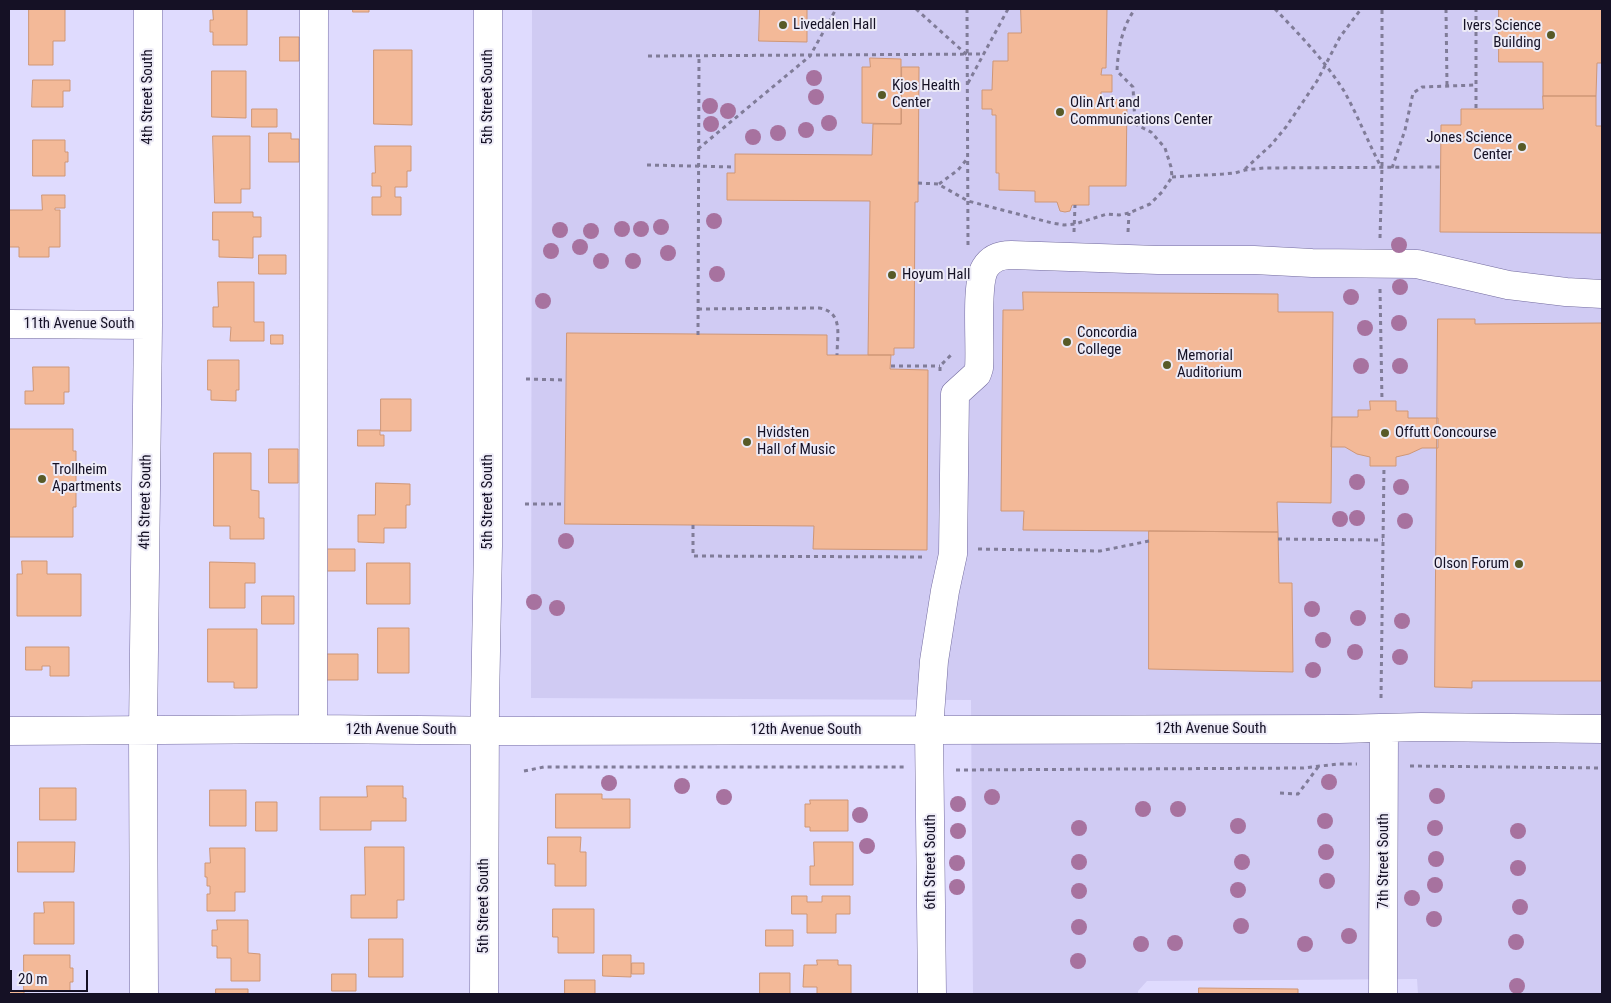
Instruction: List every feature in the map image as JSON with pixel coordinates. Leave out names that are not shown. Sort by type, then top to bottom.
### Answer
[{"type":"street","name":"4th Street South","points":[[144,994],[148,9]]},
{"type":"street","points":[[313,729],[314,9]]},
{"type":"street","name":"5th Street South","points":[[484,994],[488,546],[488,9]]},
{"type":"street","name":"6th Street South","points":[[932,994],[929,729],[934,661],[953,554],[955,394],[976,374],[979,368],[981,280],[985,268],[1001,255],[1380,264]]},
{"type":"street","points":[[1380,264],[1427,265],[1508,286],[1602,294]]},
{"type":"street","name":"11th Avenue South","points":[[9,324],[148,325]]},
{"type":"street","name":"7th Street South","points":[[1383,994],[1384,728]]},
{"type":"street","name":"12th Avenue South","points":[[9,731],[313,729],[485,731],[1602,729]]},
{"type":"path","points":[[698,149],[810,56],[836,9]]},
{"type":"path","points":[[916,9],[967,55]]},
{"type":"path","points":[[967,84],[1008,9]]},
{"type":"path","points":[[918,183],[938,184],[968,201],[1052,224],[1064,225],[1084,222],[1107,214],[1120,215],[1150,204],[1162,192],[1172,177],[1172,168],[1165,148],[1151,132],[1135,124],[1133,86],[1117,72],[1120,43],[1124,28],[1135,9]]},
{"type":"path","points":[[1274,9],[1311,48],[1336,79],[1352,106],[1382,168]]},
{"type":"path","points":[[1245,170],[1271,145],[1286,127],[1317,81],[1340,38],[1360,9]]},
{"type":"path","points":[[1382,9],[1380,264],[1382,401]]},
{"type":"path","points":[[1446,9],[1447,86]]},
{"type":"path","points":[[1476,9],[1476,108]]},
{"type":"path","points":[[648,56],[983,54]]},
{"type":"path","points":[[698,334],[699,55]]},
{"type":"path","points":[[1392,168],[1405,130],[1413,93],[1422,87],[1476,85]]},
{"type":"path","points":[[938,184],[958,170],[967,159]]},
{"type":"path","points":[[647,165],[735,167]]},
{"type":"path","points":[[1172,177],[1235,173],[1264,168],[1441,168]]},
{"type":"path","points":[[698,309],[819,308],[828,310],[833,314],[838,324],[837,355]]},
{"type":"path","points":[[891,366],[940,366]]},
{"type":"path","points":[[526,379],[566,380]]},
{"type":"path","points":[[1381,698],[1384,466]]},
{"type":"path","points":[[525,504],[565,504]]},
{"type":"path","points":[[693,525],[693,556],[938,557],[975,549],[1100,551],[1149,541]]},
{"type":"path","points":[[1278,539],[1383,540]]},
{"type":"path","points":[[966,770],[1303,768],[1338,764],[1602,768]]},
{"type":"path","points":[[1280,793],[1298,794],[1319,766]]},
{"type":"path","points":[[524,771],[544,767],[888,767]]},
{"type":"shaded area","name":"Concordia College","points":[[532,9],[1602,9],[1602,994],[1418,994],[1417,979],[1147,981],[1138,991],[1138,994],[973,994],[971,700],[531,698]]},
{"type":"building","points":[[29,9],[65,9],[65,41],[53,41],[53,65],[29,65]]},
{"type":"building","points":[[213,9],[247,9],[247,45],[213,45],[213,32],[210,32],[210,20],[213,20]]},
{"type":"building","points":[[353,9],[369,9],[369,12],[353,12]]},
{"type":"building","name":"Livedalen Hall","points":[[760,9],[807,9],[807,42],[759,41]]},
{"type":"building","name":"Olin Art and Communications Center","points":[[1021,9],[1107,9],[1106,68],[1102,68],[1101,75],[1112,75],[1112,92],[1101,92],[1101,99],[1127,100],[1126,186],[1089,186],[1089,205],[1072,205],[1070,211],[1060,211],[1057,202],[1035,202],[1035,191],[999,190],[999,173],[996,173],[996,115],[992,115],[992,109],[982,109],[982,90],[992,90],[993,61],[1008,61],[1008,33],[1021,33]]},
{"type":"building","name":"Ivers Science Building","points":[[1499,9],[1602,9],[1602,63],[1597,63],[1596,96],[1543,96],[1543,62],[1499,62]]},
{"type":"building","points":[[280,37],[299,37],[299,61],[280,61]]},
{"type":"building","points":[[374,50],[412,50],[412,125],[374,124]]},
{"type":"building","name":"Kjos Health Center","points":[[870,58],[901,59],[901,124],[862,123],[862,67],[870,67]]},
{"type":"building","name":"Hoyum Hall","points":[[902,67],[919,67],[918,202],[915,202],[914,348],[894,348],[894,355],[868,355],[870,201],[727,200],[727,173],[735,173],[735,154],[872,155],[873,124],[901,124]]},
{"type":"building","points":[[212,71],[246,71],[246,118],[212,117]]},
{"type":"building","points":[[33,80],[70,80],[70,91],[63,91],[63,107],[32,107]]},
{"type":"building","name":"Jones Science Center","points":[[1543,96],[1596,96],[1596,126],[1602,126],[1602,233],[1440,232],[1441,125],[1461,125],[1461,109],[1543,109]]},
{"type":"building","points":[[252,109],[277,109],[277,127],[252,127]]},
{"type":"building","points":[[269,133],[291,133],[291,139],[299,139],[299,162],[269,162]]},
{"type":"building","points":[[213,136],[250,136],[250,189],[241,189],[241,203],[215,203]]},
{"type":"building","points":[[33,140],[65,140],[65,152],[68,152],[68,162],[65,162],[65,176],[33,176]]},
{"type":"building","points":[[375,146],[411,146],[411,171],[407,171],[407,187],[395,187],[395,197],[401,197],[401,215],[372,215],[372,197],[381,197],[381,186],[372,186],[372,173],[375,173]]},
{"type":"building","points":[[42,195],[65,195],[65,208],[55,208],[55,210],[60,210],[60,247],[49,247],[49,257],[19,257],[19,247],[9,247],[9,210],[42,210]]},
{"type":"building","points":[[213,212],[253,212],[253,217],[261,217],[261,237],[253,237],[253,258],[219,257],[219,240],[213,240]]},
{"type":"building","points":[[259,255],[286,255],[286,274],[259,274]]},
{"type":"building","points":[[218,282],[254,282],[254,322],[264,322],[264,341],[230,341],[231,327],[213,327],[213,307],[218,307]]},
{"type":"building","name":"Memorial Auditorium","points":[[1023,292],[1278,294],[1278,312],[1333,312],[1331,503],[1277,502],[1278,532],[1023,530],[1024,511],[1001,511],[1003,310],[1023,310]]},
{"type":"building","name":"Olson Forum","points":[[1438,319],[1475,319],[1475,324],[1602,323],[1602,681],[1472,681],[1472,688],[1435,687]]},
{"type":"building","name":"Hvidsten Hall of Music","points":[[567,333],[827,335],[827,355],[891,355],[890,369],[928,370],[927,550],[813,549],[814,526],[565,524]]},
{"type":"building","points":[[271,335],[283,335],[283,344],[271,344]]},
{"type":"building","points":[[208,360],[239,360],[239,390],[236,390],[236,401],[211,400],[211,390],[208,390]]},
{"type":"building","points":[[33,367],[69,367],[69,392],[64,392],[64,404],[25,404],[25,391],[33,391]]},
{"type":"building","points":[[381,399],[411,399],[411,431],[381,431]]},
{"type":"building","name":"Offutt Concourse","points":[[1370,401],[1396,401],[1396,411],[1408,411],[1408,418],[1438,418],[1438,448],[1422,448],[1396,457],[1396,466],[1370,466],[1370,457],[1357,454],[1345,447],[1331,447],[1332,417],[1358,417],[1358,410],[1370,410]]},
{"type":"building","name":"Trollheim Apartments","points":[[9,429],[73,429],[73,451],[76,451],[76,507],[73,507],[73,537],[9,537]]},
{"type":"building","points":[[358,430],[380,430],[380,435],[384,435],[384,446],[358,446]]},
{"type":"building","points":[[269,449],[298,449],[298,483],[269,483]]},
{"type":"building","points":[[214,453],[251,453],[251,490],[259,491],[259,518],[264,518],[264,539],[230,539],[230,526],[214,526]]},
{"type":"building","points":[[376,483],[410,484],[410,505],[406,505],[406,528],[384,528],[384,543],[358,542],[358,515],[375,515]]},
{"type":"building","points":[[1149,531],[1278,532],[1279,583],[1292,583],[1293,672],[1149,669]]},
{"type":"building","points":[[326,549],[355,549],[355,571],[326,571]]},
{"type":"building","points":[[22,561],[47,561],[47,574],[81,574],[81,616],[17,616],[17,574],[22,574]]},
{"type":"building","points":[[210,562],[255,563],[255,583],[245,583],[245,608],[210,608]]},
{"type":"building","points":[[367,563],[410,563],[410,604],[367,604]]},
{"type":"building","points":[[262,596],[294,596],[294,624],[262,624]]},
{"type":"building","points":[[378,628],[409,628],[409,673],[378,673]]},
{"type":"building","points":[[208,629],[257,629],[257,688],[234,688],[234,682],[208,682]]},
{"type":"building","points":[[26,647],[69,647],[69,676],[50,676],[50,666],[42,666],[42,670],[26,670]]},
{"type":"building","points":[[325,654],[358,654],[358,680],[325,680]]},
{"type":"building","points":[[367,786],[403,786],[403,798],[406,798],[406,821],[371,821],[371,830],[320,830],[320,797],[367,797]]},
{"type":"building","points":[[40,788],[76,788],[76,820],[40,820]]},
{"type":"building","points":[[210,790],[246,790],[246,826],[210,826]]},
{"type":"building","points":[[556,794],[602,794],[602,799],[630,799],[630,828],[556,828]]},
{"type":"building","points":[[810,800],[848,800],[848,831],[810,831],[810,827],[805,827],[805,804],[810,804]]},
{"type":"building","points":[[256,802],[277,802],[277,831],[256,831]]},
{"type":"building","points":[[548,837],[581,837],[580,852],[586,852],[586,886],[555,886],[555,864],[548,864]]},
{"type":"building","points":[[18,842],[75,842],[74,872],[18,872]]},
{"type":"building","points":[[814,842],[853,842],[853,885],[810,885],[810,866],[814,866]]},
{"type":"building","points":[[365,847],[404,847],[404,900],[397,900],[397,918],[351,918],[351,895],[365,895]]},
{"type":"building","points":[[210,848],[245,848],[245,892],[235,892],[235,911],[207,911],[207,894],[210,894],[210,886],[207,886],[207,877],[205,877],[205,863],[210,863]]},
{"type":"building","points":[[792,896],[807,896],[807,902],[822,902],[822,896],[850,896],[850,914],[836,914],[836,933],[807,933],[807,914],[792,914]]},
{"type":"building","points":[[44,902],[74,902],[74,944],[34,944],[34,913],[44,913]]},
{"type":"building","points":[[553,909],[594,909],[594,953],[558,953],[558,937],[553,937]]},
{"type":"building","points":[[217,920],[248,920],[248,953],[260,954],[260,981],[231,981],[231,958],[217,958],[217,946],[212,946],[212,930],[217,930]]},
{"type":"building","points":[[766,930],[793,930],[793,946],[766,946]]},
{"type":"building","points":[[369,939],[403,939],[403,977],[369,977]]},
{"type":"building","points":[[24,955],[70,955],[70,968],[73,968],[73,982],[70,982],[70,991],[24,990]]},
{"type":"building","points":[[603,955],[631,955],[631,977],[603,976]]},
{"type":"building","points":[[817,960],[838,960],[838,965],[851,965],[851,994],[817,994],[817,987],[803,987],[804,965],[817,965]]},
{"type":"building","points":[[632,963],[644,963],[644,974],[632,974]]},
{"type":"building","points":[[760,973],[790,973],[790,994],[760,994]]},
{"type":"building","points":[[332,974],[356,974],[356,991],[332,991]]},
{"type":"building","points":[[565,980],[595,980],[595,994],[565,994]]},
{"type":"building","points":[[1199,988],[1298,989],[1298,994],[1199,994]]},
{"type":"building","points":[[216,989],[248,989],[248,994],[216,994]]},
{"type":"building","points":[[9,991],[24,991],[24,994],[9,994]]},
{"type":"place","name":"Livedalen Hall","points":[[783,25]]},
{"type":"place","name":"Ivers Science Building","points":[[1551,35]]},
{"type":"place","name":"Kjos Health Center","points":[[882,95]]},
{"type":"place","name":"Olin Art and Communications Center","points":[[1060,112]]},
{"type":"place","name":"Jones Science Center","points":[[1522,147]]},
{"type":"place","name":"Hoyum Hall","points":[[892,275]]},
{"type":"place","name":"Concordia College","points":[[1067,342]]},
{"type":"place","name":"Memorial Auditorium","points":[[1167,365]]},
{"type":"place","name":"Offutt Concourse","points":[[1385,433]]},
{"type":"place","name":"Hvidsten Hall of Music","points":[[747,442]]},
{"type":"place","name":"Trollheim Apartments","points":[[42,479]]},
{"type":"place","name":"Olson Forum","points":[[1519,564]]}]
